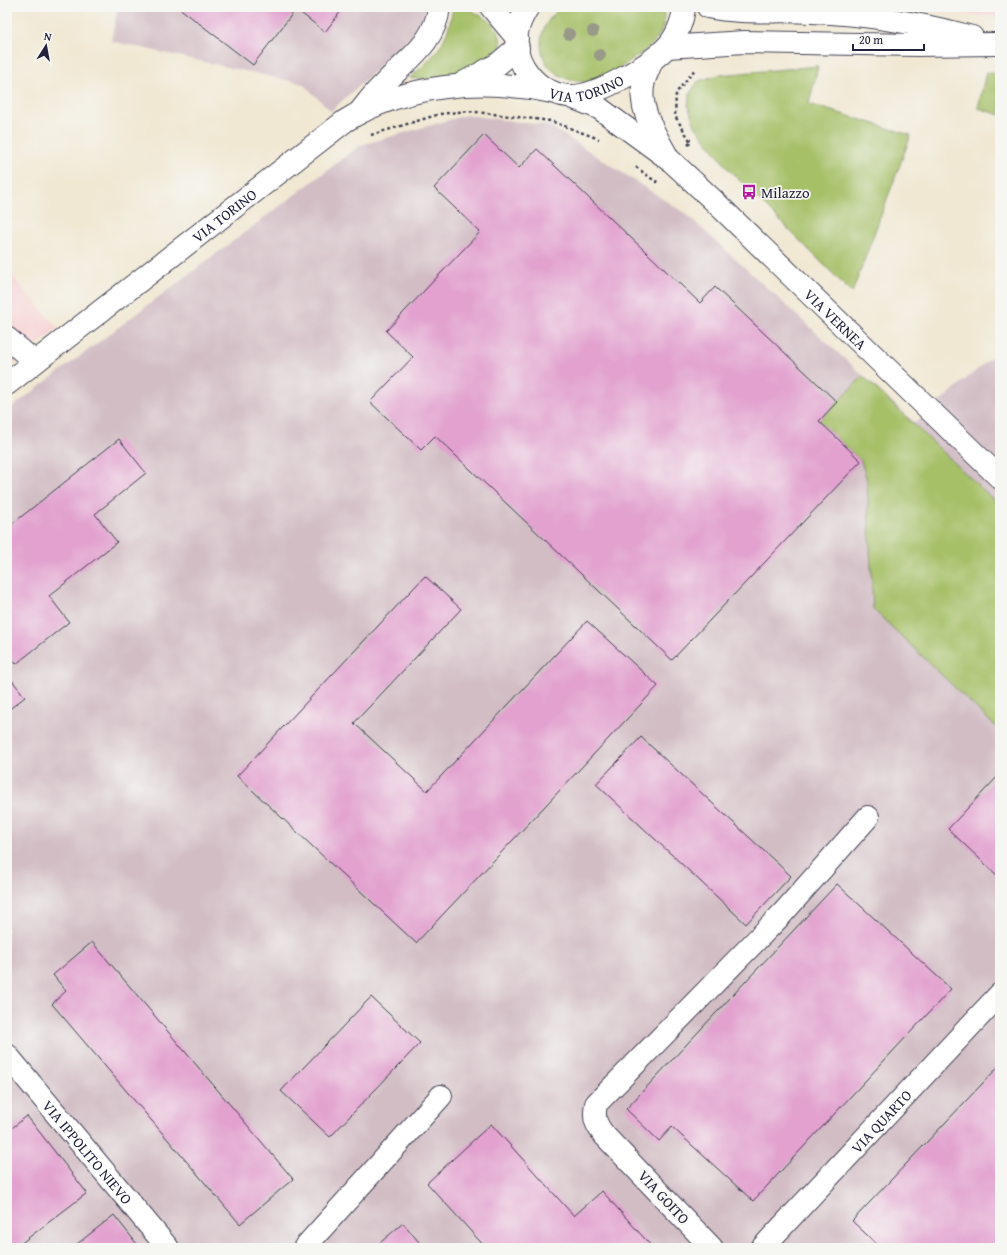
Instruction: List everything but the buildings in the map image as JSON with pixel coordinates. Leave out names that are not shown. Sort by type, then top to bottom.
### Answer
[{"type":"street","points":[[359,113],[383,84],[414,57],[428,40],[435,25],[439,7]]},
{"type":"street","points":[[491,7],[517,43]]},
{"type":"street","points":[[460,85],[498,64],[517,43],[520,23],[528,7]]},
{"type":"street","name":"VIA TORINO","points":[[517,43],[524,67],[531,78],[560,94],[585,95],[599,90],[659,54],[678,29],[683,16],[684,7]]},
{"type":"street","points":[[708,7],[724,10],[812,12],[873,16],[939,28],[998,44]]},
{"type":"street","points":[[670,160],[651,126],[643,101],[644,81],[659,54],[744,42],[917,45],[998,44]]},
{"type":"street","points":[[460,85],[519,86],[560,94],[599,108],[670,160]]},
{"type":"street","name":"VIA TORINO","points":[[7,384],[345,121],[359,113],[396,97],[460,85]]},
{"type":"street","name":"VIA VERNEA","points":[[670,160],[1000,478]]},
{"type":"street","points":[[7,338],[35,362]]},
{"type":"street","name":"VIA GOITO","points":[[712,1248],[595,1124],[594,1113],[596,1104],[782,914],[868,818]]},
{"type":"street","name":"VIA QUARTO","points":[[762,1248],[1000,994]]},
{"type":"street","name":"VIA IPPOLITO NIEVO","points":[[7,1055],[168,1248]]},
{"type":"street","points":[[304,1248],[441,1096]]},
{"type":"shaded area","points":[[118,7],[426,7],[421,28],[331,111],[303,84],[111,41]]},
{"type":"shaded area","points":[[897,7],[999,7],[997,17]]},
{"type":"shaded area","points":[[467,115],[550,126],[686,214],[915,423],[1000,350],[1000,1248],[7,1248],[7,411],[361,145]]},
{"type":"shaded area","points":[[7,270],[58,328],[7,369]]},
{"type":"green space","points":[[453,7],[466,7],[488,20],[498,30],[501,41],[501,49],[486,62],[461,74],[435,79],[410,78],[434,55],[444,40],[451,20]]},
{"type":"green space","points":[[562,7],[663,7],[664,19],[658,37],[653,44],[638,56],[598,82],[576,81],[561,76],[548,66],[542,51],[541,42],[543,31],[550,18]]},
{"type":"green space","points":[[818,66],[809,104],[911,135],[852,293],[730,171],[695,126],[688,105],[690,93],[698,81],[719,75]]},
{"type":"green space","points":[[986,72],[1000,75],[1000,115],[978,108]]},
{"type":"green space","points":[[863,376],[1000,506],[1000,731],[873,609],[867,480],[861,461],[819,421]]},
{"type":"place","name":"Milazzo","points":[[749,192]]}]
